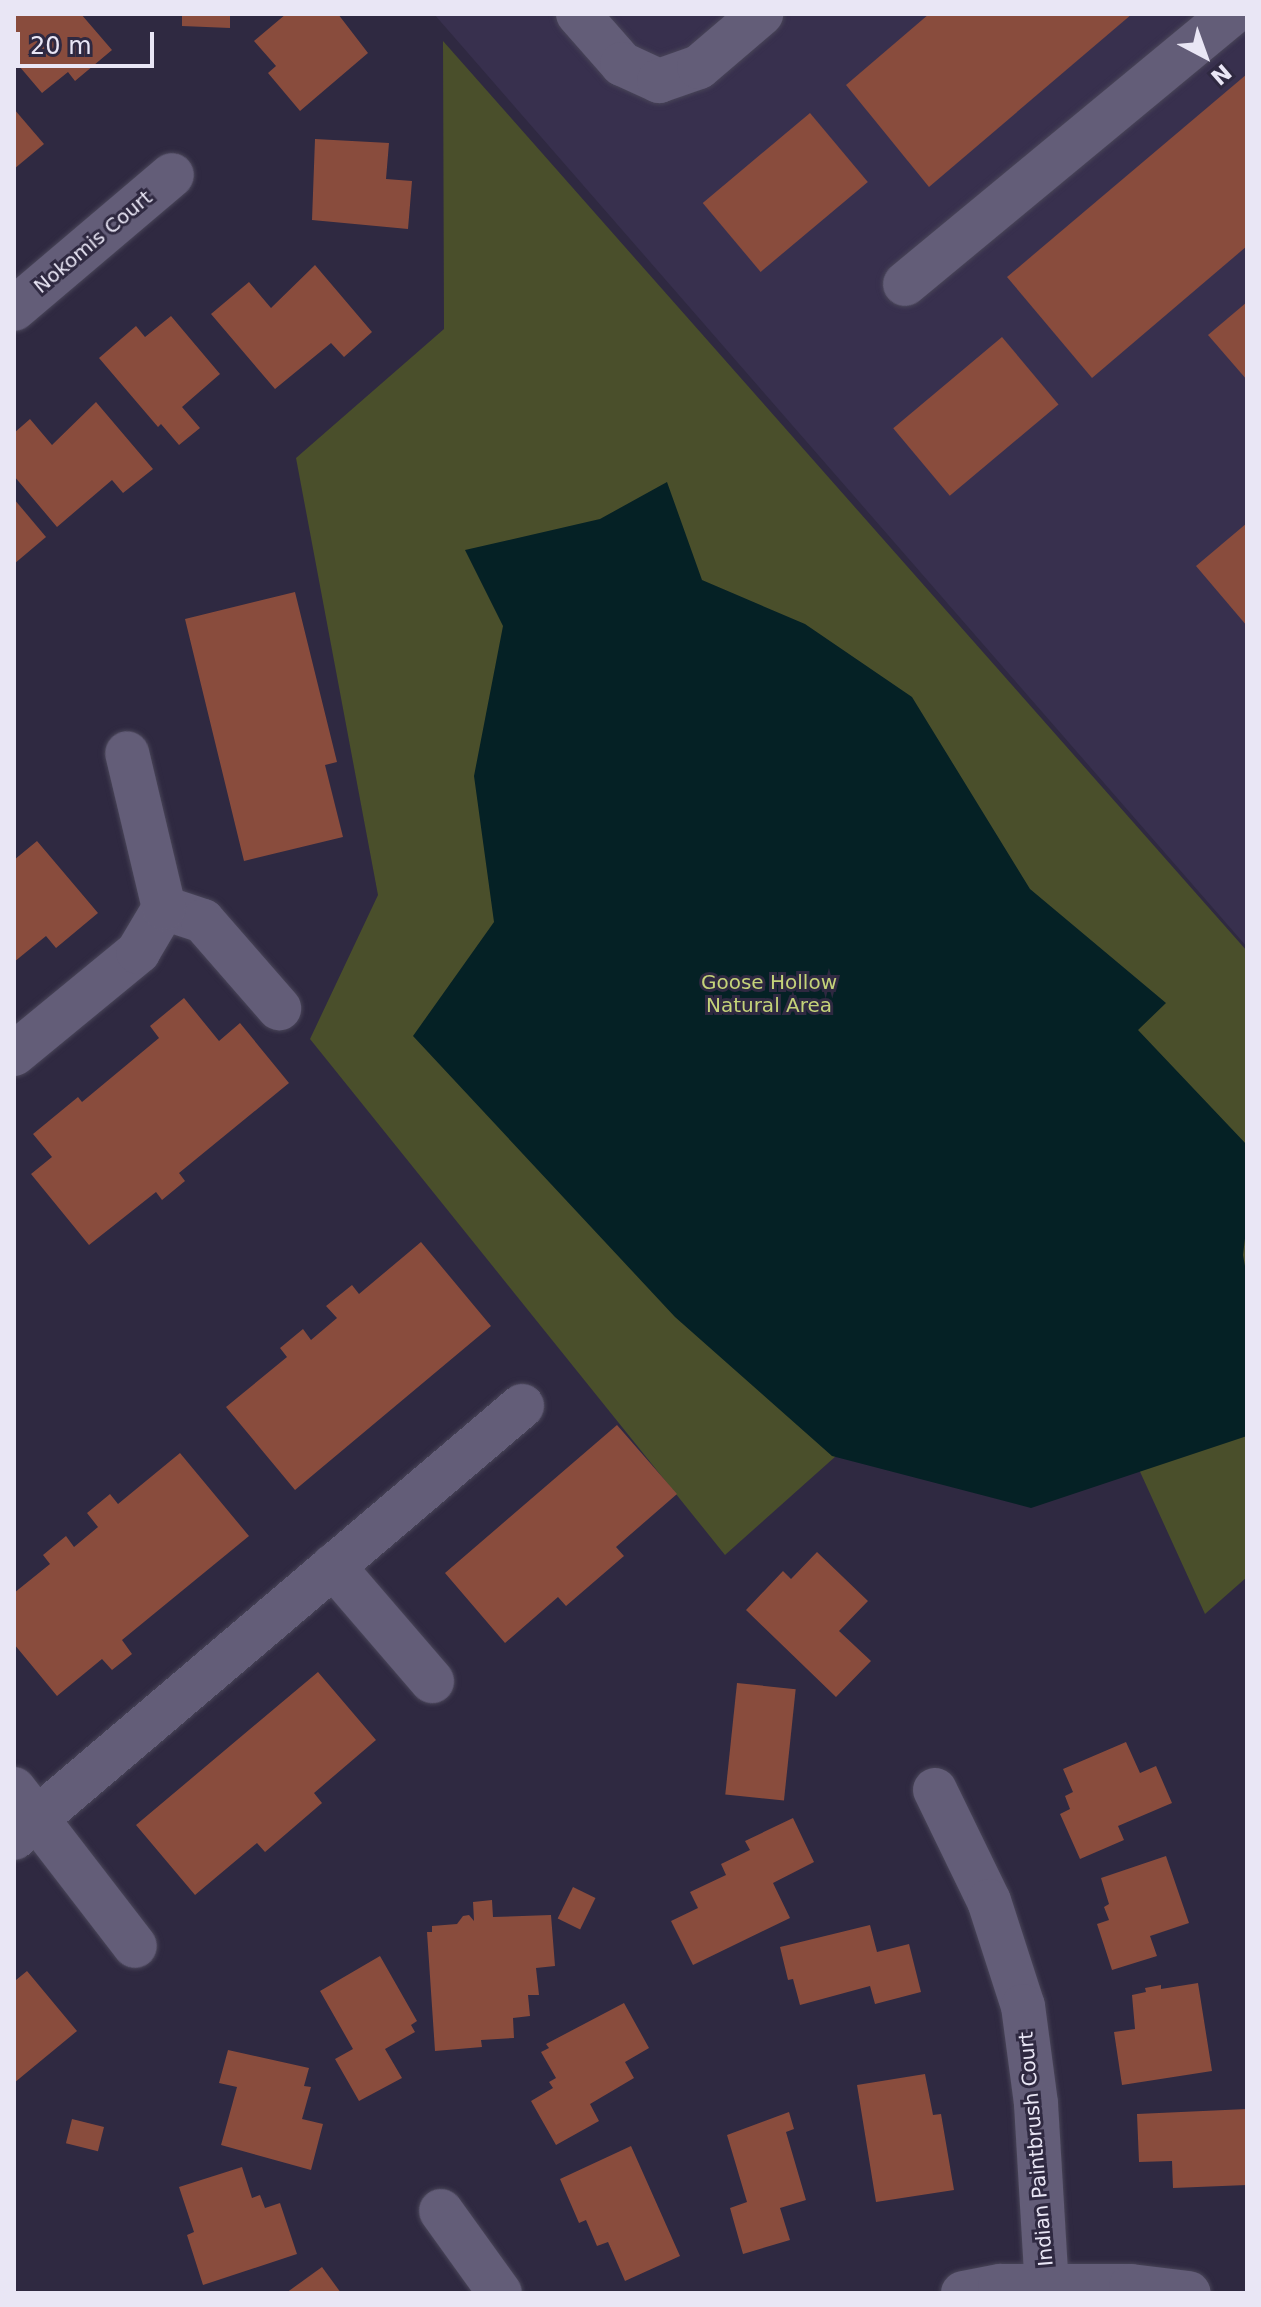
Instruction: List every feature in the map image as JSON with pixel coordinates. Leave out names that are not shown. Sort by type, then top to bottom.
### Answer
[{"type":"street","points":[[578,14],[622,64],[659,81],[699,67],[761,14]]},
{"type":"street","points":[[905,284],[1231,14]]},
{"type":"street","name":"Nokomis Court","points":[[14,309],[172,175]]},
{"type":"street","points":[[14,1054],[138,952],[164,908],[127,753]]},
{"type":"street","points":[[164,908],[203,921],[279,1008]]},
{"type":"street","points":[[135,1946],[22,1815],[333,1566],[522,1406]]},
{"type":"street","points":[[333,1566],[432,1681]]},
{"type":"street","name":"Indian Paintbrush Court","points":[[935,1790],[989,1901],[1023,2006],[1036,2104],[1047,2287]]},
{"type":"street","points":[[441,2211],[500,2293]]},
{"type":"street","points":[[963,2293],[1000,2286],[1131,2286],[1189,2293]]},
{"type":"shaded area","points":[[434,14],[1247,14],[1247,947]]},
{"type":"shaded area","points":[[667,482],[702,580],[805,624],[912,697],[1030,889],[1166,1003],[1138,1030],[1247,1145],[1247,1222],[1243,1255],[1247,1277],[1247,1436],[1031,1508],[832,1456],[675,1317],[413,1036],[494,922],[474,776],[503,626],[465,550],[600,519]]},
{"type":"green space","name":"Goose Hollow Natural Area","points":[[443,41],[1247,951],[1247,1577],[1205,1614],[1047,1268],[725,1555],[310,1039],[378,895],[296,458],[444,329]]},
{"type":"building","points":[[14,14],[81,14],[112,50],[75,81],[68,72],[42,93],[14,60]]},
{"type":"building","points":[[182,14],[230,14],[230,28],[182,26]]},
{"type":"building","points":[[286,14],[338,14],[368,53],[300,111],[268,73],[276,66],[254,41]]},
{"type":"building","points":[[929,14],[1132,14],[929,187],[846,85]]},
{"type":"building","points":[[1247,74],[1247,246],[1092,378],[1007,277]]},
{"type":"building","points":[[14,109],[44,144],[14,169]]},
{"type":"building","points":[[810,113],[868,182],[761,272],[703,203]]},
{"type":"building","points":[[315,139],[389,143],[386,179],[412,181],[408,229],[312,220]]},
{"type":"building","points":[[315,265],[372,332],[344,357],[331,343],[275,389],[211,314],[249,282],[271,308]]},
{"type":"building","points":[[1247,302],[1247,380],[1208,335]]},
{"type":"building","points":[[171,316],[220,374],[182,407],[200,428],[179,445],[161,424],[158,427],[99,358],[136,326],[145,337]]},
{"type":"building","points":[[1002,337],[1059,404],[950,496],[893,428]]},
{"type":"building","points":[[96,402],[153,469],[123,493],[112,480],[57,527],[14,476],[14,433],[30,419],[52,445]]},
{"type":"building","points":[[14,499],[46,537],[14,564]]},
{"type":"building","points":[[1247,523],[1247,626],[1196,566]]},
{"type":"building","points":[[295,592],[337,762],[325,765],[343,837],[244,861],[185,619]]},
{"type":"building","points":[[37,841],[98,913],[56,948],[46,936],[14,962],[14,860]]},
{"type":"building","points":[[184,998],[219,1041],[240,1023],[289,1083],[179,1173],[185,1181],[162,1200],[156,1192],[89,1245],[31,1174],[52,1157],[33,1134],[78,1097],[82,1102],[159,1038],[150,1026]]},
{"type":"building","points":[[421,1242],[491,1326],[295,1490],[226,1407],[287,1357],[280,1348],[303,1329],[311,1340],[337,1318],[326,1306],[352,1285],[359,1294]]},
{"type":"building","points":[[617,1425],[677,1494],[616,1547],[624,1556],[566,1606],[558,1597],[505,1643],[445,1573]]},
{"type":"building","points":[[180,1453],[249,1536],[122,1640],[132,1654],[112,1670],[102,1659],[57,1696],[14,1644],[14,1593],[50,1564],[43,1555],[66,1536],[74,1547],[98,1527],[87,1513],[110,1494],[118,1504]]},
{"type":"building","points":[[817,1552],[868,1601],[839,1631],[871,1661],[836,1697],[746,1610],[783,1571],[791,1579]]},
{"type":"building","points":[[318,1672],[376,1740],[314,1793],[322,1803],[265,1852],[257,1843],[195,1895],[136,1825]]},
{"type":"building","points":[[737,1683],[796,1689],[784,1801],[725,1794]]},
{"type":"building","points":[[1126,1742],[1140,1773],[1156,1766],[1172,1803],[1118,1826],[1124,1840],[1080,1859],[1060,1814],[1070,1809],[1065,1796],[1073,1792],[1063,1769]]},
{"type":"building","points":[[793,1818],[814,1862],[773,1883],[790,1918],[693,1965],[671,1921],[698,1908],[690,1892],[726,1875],[721,1864],[750,1850],[745,1841]]},
{"type":"building","points":[[1166,1856],[1189,1923],[1150,1936],[1157,1956],[1112,1970],[1097,1924],[1109,1920],[1104,1907],[1109,1904],[1101,1878]]},
{"type":"building","points":[[573,1887],[595,1898],[580,1929],[558,1918]]},
{"type":"building","points":[[492,1900],[493,1917],[551,1915],[555,1966],[536,1968],[539,1995],[528,1995],[530,2016],[513,2018],[514,2038],[481,2040],[482,2047],[435,2051],[427,1932],[432,1932],[432,1926],[457,1924],[463,1916],[469,1915],[474,1921],[473,1902]]},
{"type":"building","points":[[870,1925],[877,1952],[909,1944],[921,1992],[875,2004],[870,1986],[800,2005],[793,1979],[788,1980],[780,1947]]},
{"type":"building","points":[[380,1956],[417,2021],[411,2025],[415,2032],[385,2049],[402,2078],[359,2101],[335,2059],[353,2049],[320,1991]]},
{"type":"building","points":[[27,1971],[77,2031],[14,2083],[14,1977],[16,1980]]},
{"type":"building","points":[[1198,1983],[1212,2071],[1122,2085],[1114,2032],[1135,2029],[1132,1995],[1161,1985],[1161,1989]]},
{"type":"building","points":[[624,2003],[649,2048],[625,2062],[634,2078],[590,2104],[599,2121],[556,2145],[531,2101],[553,2088],[549,2082],[556,2078],[541,2052],[549,2048],[546,2044]]},
{"type":"building","points":[[228,2050],[309,2068],[304,2086],[311,2087],[302,2119],[323,2124],[311,2170],[221,2145],[237,2087],[219,2083]]},
{"type":"building","points":[[925,2074],[933,2115],[941,2114],[954,2190],[876,2202],[857,2085]]},
{"type":"building","points":[[1247,2109],[1247,2185],[1173,2188],[1172,2161],[1139,2162],[1137,2114]]},
{"type":"building","points":[[789,2112],[794,2129],[786,2132],[806,2200],[780,2208],[790,2240],[743,2254],[730,2208],[747,2202],[727,2135]]},
{"type":"building","points":[[72,2119],[104,2127],[98,2151],[66,2143]]},
{"type":"building","points":[[631,2146],[680,2256],[625,2281],[608,2242],[597,2246],[586,2220],[579,2223],[560,2179]]},
{"type":"building","points":[[242,2167],[252,2198],[260,2195],[265,2208],[280,2203],[297,2254],[203,2285],[187,2235],[194,2232],[179,2187]]},
{"type":"building","points":[[322,2267],[341,2293],[286,2293]]}]
